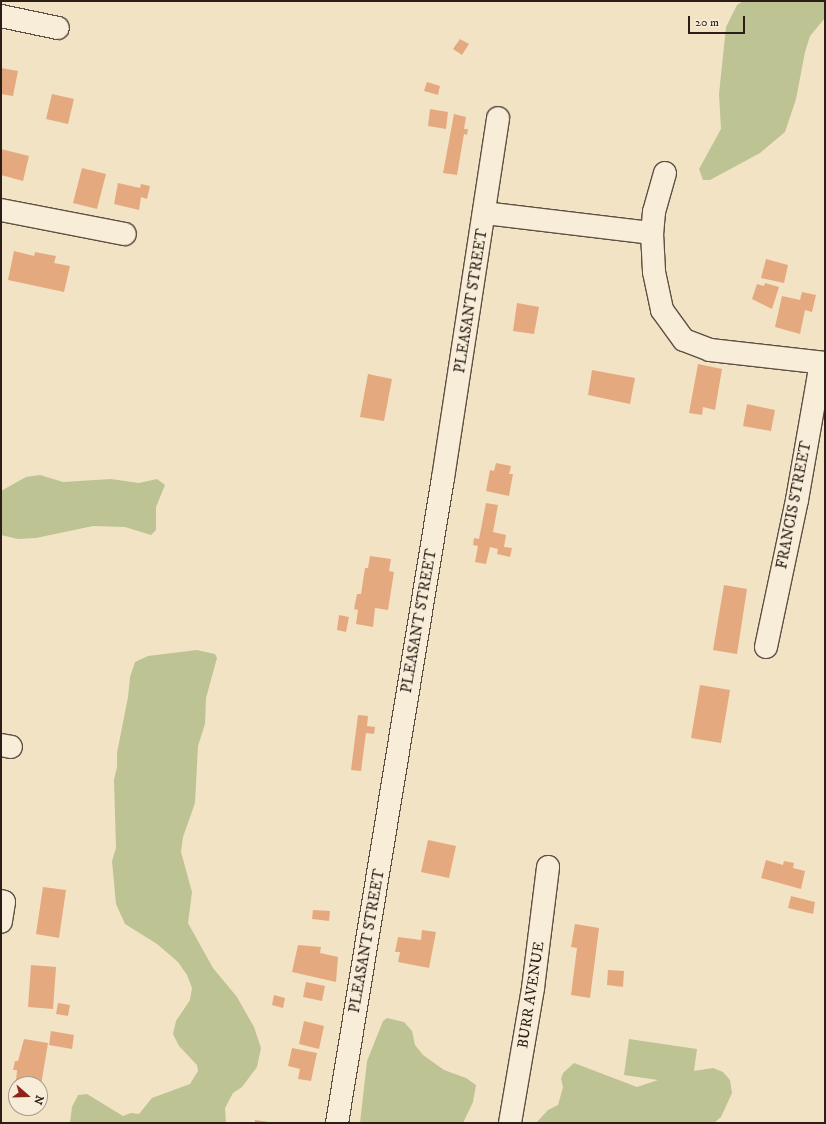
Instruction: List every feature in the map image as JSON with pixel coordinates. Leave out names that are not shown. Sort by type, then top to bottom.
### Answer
[{"type":"street","points":[[1,16],[58,28]]},
{"type":"street","name":"PLEASANT STREET","points":[[337,1123],[394,784],[498,118]]},
{"type":"street","points":[[665,173],[654,212],[652,233],[654,272],[662,310],[684,340],[710,350],[823,363]]},
{"type":"street","points":[[1,210],[124,234]]},
{"type":"street","points":[[484,213],[652,233]]},
{"type":"street","name":"FRANCIS STREET","points":[[766,647],[797,500],[823,363]]},
{"type":"street","name":"BURR AVENUE","points":[[510,1123],[533,988],[548,867]]},
{"type":"green space","points":[[743,1],[825,1],[825,18],[810,36],[805,52],[796,99],[785,132],[760,153],[710,180],[703,180],[699,169],[721,129],[719,94],[726,27],[737,5]]},
{"type":"green space","points":[[40,475],[63,482],[111,479],[139,483],[157,479],[165,485],[156,507],[156,530],[151,535],[125,527],[93,526],[36,538],[18,539],[1,535],[1,491],[26,477]]},
{"type":"green space","points":[[197,650],[215,654],[217,658],[206,698],[205,724],[198,746],[195,803],[183,837],[181,852],[192,892],[188,923],[213,968],[237,997],[254,1027],[261,1048],[257,1067],[242,1087],[233,1093],[225,1108],[226,1123],[70,1123],[72,1107],[78,1095],[87,1094],[123,1116],[131,1113],[139,1114],[152,1098],[190,1084],[198,1071],[197,1065],[179,1046],[173,1034],[176,1021],[190,1000],[192,988],[187,975],[178,962],[157,944],[125,924],[116,904],[112,861],[116,848],[114,780],[117,767],[117,753],[128,697],[130,677],[135,662],[148,656]]},
{"type":"green space","points":[[387,1018],[404,1022],[412,1031],[415,1045],[423,1055],[444,1070],[466,1078],[476,1085],[473,1102],[463,1123],[360,1123],[367,1061],[383,1021]]},
{"type":"green space","points":[[629,1039],[697,1049],[694,1071],[713,1068],[723,1072],[730,1080],[732,1093],[721,1117],[714,1123],[536,1123],[548,1110],[558,1105],[563,1087],[561,1079],[563,1073],[574,1063],[637,1087],[658,1080],[624,1075]]},
{"type":"building","points":[[460,39],[469,44],[462,55],[453,49]]},
{"type":"building","points":[[1,68],[18,71],[13,96],[1,94]]},
{"type":"building","points":[[427,82],[440,86],[438,95],[424,91]]},
{"type":"building","points":[[52,94],[74,99],[68,124],[46,119]]},
{"type":"building","points":[[430,109],[448,112],[446,129],[428,126]]},
{"type":"building","points":[[454,114],[466,117],[464,129],[468,129],[467,135],[464,134],[457,175],[443,173]]},
{"type":"building","points":[[1,149],[29,156],[23,181],[1,175]]},
{"type":"building","points":[[82,168],[106,174],[97,209],[73,203]]},
{"type":"building","points":[[118,183],[140,188],[141,184],[150,186],[147,199],[141,197],[139,210],[114,204]]},
{"type":"building","points":[[14,251],[34,256],[35,252],[56,256],[54,263],[70,266],[64,292],[8,280]]},
{"type":"building","points":[[766,259],[788,265],[784,283],[761,278]]},
{"type":"building","points":[[765,283],[779,287],[772,309],[752,299],[757,284],[764,286]]},
{"type":"building","points":[[802,292],[816,295],[812,312],[805,310],[800,334],[775,327],[782,296],[800,300]]},
{"type":"building","points":[[517,303],[539,307],[534,334],[513,331]]},
{"type":"building","points":[[698,364],[722,369],[715,410],[703,407],[702,415],[689,413]]},
{"type":"building","points":[[592,370],[635,378],[630,404],[588,395]]},
{"type":"building","points":[[368,374],[392,379],[384,421],[360,417]]},
{"type":"building","points":[[747,404],[775,410],[771,431],[743,426]]},
{"type":"building","points":[[496,463],[511,466],[509,474],[513,474],[509,496],[486,491],[490,470],[494,471]]},
{"type":"building","points":[[486,503],[498,505],[493,532],[506,535],[504,547],[512,548],[510,557],[497,554],[498,549],[490,547],[486,564],[475,562],[478,546],[473,545],[474,538],[479,539]]},
{"type":"building","points":[[370,556],[391,559],[389,571],[394,572],[388,610],[375,608],[373,627],[356,624],[358,610],[354,609],[357,594],[361,594],[365,568],[368,568]]},
{"type":"building","points":[[724,585],[747,589],[737,654],[713,650]]},
{"type":"building","points":[[339,615],[349,617],[346,632],[337,630]]},
{"type":"building","points":[[700,685],[730,690],[721,743],[691,738]]},
{"type":"building","points":[[358,715],[368,716],[367,726],[375,727],[374,734],[366,733],[361,771],[351,770]]},
{"type":"building","points":[[428,840],[456,846],[449,878],[421,872]]},
{"type":"building","points":[[766,860],[783,865],[784,861],[794,863],[793,868],[805,871],[801,889],[761,878]]},
{"type":"building","points":[[43,887],[66,890],[59,938],[36,934]]},
{"type":"building","points":[[791,896],[815,902],[813,914],[788,908]]},
{"type":"building","points":[[313,910],[330,911],[329,921],[312,919]]},
{"type":"building","points":[[575,924],[599,928],[590,998],[571,995],[577,948],[571,947]]},
{"type":"building","points":[[422,930],[436,932],[429,968],[398,962],[400,952],[395,952],[398,937],[421,940]]},
{"type":"building","points":[[298,945],[321,947],[320,953],[338,957],[336,982],[292,972]]},
{"type":"building","points":[[31,965],[56,967],[53,1009],[28,1007]]},
{"type":"building","points":[[608,970],[624,971],[623,987],[607,985]]},
{"type":"building","points":[[306,982],[325,986],[322,1001],[303,997]]},
{"type":"building","points":[[274,995],[285,998],[283,1008],[272,1005]]},
{"type":"building","points":[[58,1003],[70,1005],[68,1016],[56,1014]]},
{"type":"building","points":[[304,1021],[324,1026],[319,1049],[299,1044]]},
{"type":"building","points":[[51,1031],[74,1035],[72,1049],[49,1045]]},
{"type":"building","points":[[24,1039],[48,1043],[42,1076],[16,1076],[17,1070],[13,1070],[15,1061],[18,1061]]},
{"type":"building","points":[[292,1048],[317,1053],[311,1081],[298,1079],[300,1069],[288,1066]]},
{"type":"building","points":[[255,1120],[269,1122],[269,1123],[255,1123]]}]
